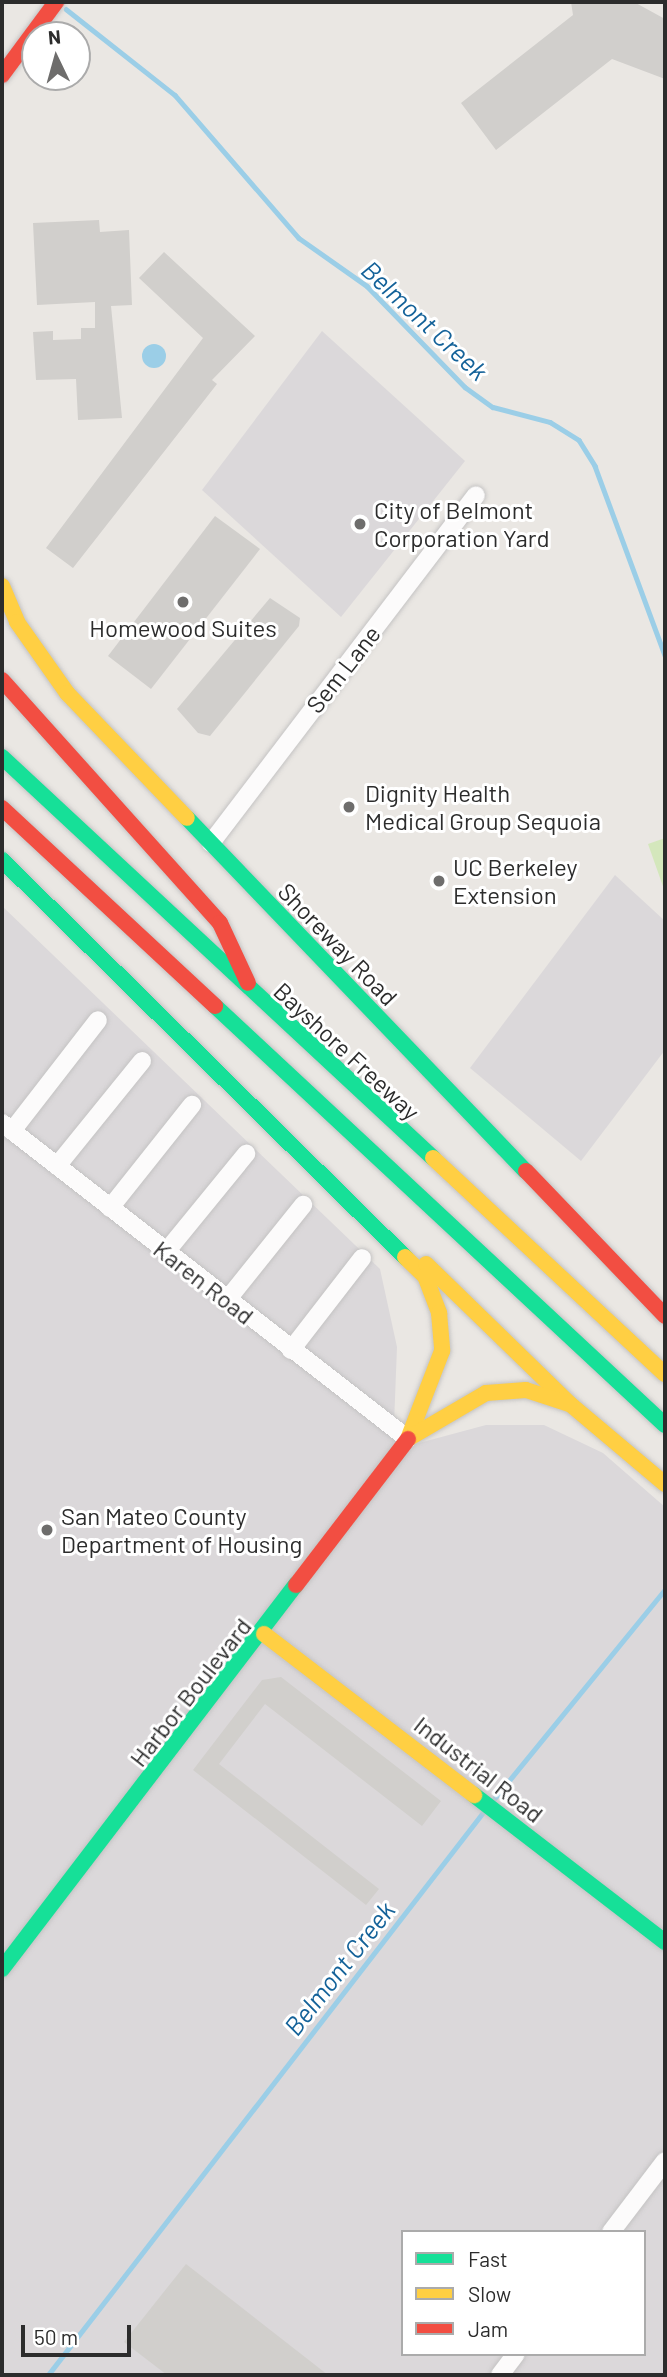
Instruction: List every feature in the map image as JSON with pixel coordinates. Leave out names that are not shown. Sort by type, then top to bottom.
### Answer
[{"type":"main road","points":[[2,75],[56,2]]},
{"type":"main road","name":"Shoreway Road","points":[[2,586],[17,622],[67,693],[665,1316]]},
{"type":"main road","points":[[2,680],[220,923],[254,997]]},
{"type":"main road","name":"Bayshore Freeway","points":[[2,757],[254,997],[665,1374]]},
{"type":"main road","points":[[2,808],[665,1425]]},
{"type":"main road","points":[[3,861],[302,1159],[413,1262],[433,1293],[442,1351],[408,1439]]},
{"type":"main road","points":[[302,1159],[373,1213],[569,1404],[665,1484]]},
{"type":"main road","points":[[408,1439],[486,1393],[526,1390],[569,1404]]},
{"type":"main road","name":"Harbor Boulevard","points":[[2,1969],[264,1634],[408,1439]]},
{"type":"main road","name":"Industrial Road","points":[[264,1634],[665,1942]]},
{"type":"street","name":"Sem Lane","points":[[211,843],[476,495]]},
{"type":"street","points":[[7,1127],[98,1020]]},
{"type":"street","points":[[57,1166],[142,1061]]},
{"type":"street","points":[[110,1208],[192,1105]]},
{"type":"street","name":"Karen Road","points":[[7,1127],[408,1439]]},
{"type":"street","points":[[166,1252],[246,1154]]},
{"type":"street","points":[[227,1300],[303,1205]]},
{"type":"street","points":[[291,1350],[362,1258]]},
{"type":"street","points":[[613,2230],[665,2161]]},
{"type":"street","points":[[500,2375],[514,2356]]},
{"type":"shaded area","points":[[322,331],[465,461],[341,617],[202,490]]},
{"type":"shaded area","points":[[615,875],[665,921],[665,1050],[581,1161],[470,1068]]},
{"type":"shaded area","points":[[2,906],[380,1269],[397,1347],[393,1450],[486,1425],[544,1425],[603,1453],[665,1507],[665,2375],[2,2375]]},
{"type":"green space","points":[[665,838],[665,892],[648,844]]},
{"type":"water","points":[[154,344],[163,347],[166,356],[163,365],[154,368],[145,365],[142,356],[145,347]]},
{"type":"building","points":[[571,2],[634,2],[665,19],[665,79],[612,59],[496,150],[461,103],[573,15]]},
{"type":"building","points":[[99,220],[100,232],[129,230],[132,305],[111,306],[122,418],[78,420],[76,379],[36,380],[33,332],[53,331],[53,340],[81,339],[81,328],[95,328],[95,302],[37,305],[33,223]]},
{"type":"building","points":[[164,252],[255,336],[212,380],[217,384],[73,568],[46,548],[203,338],[139,278]]},
{"type":"building","name":"Homewood Suites","points":[[215,516],[260,549],[151,689],[108,656]]},
{"type":"building","points":[[270,598],[300,618],[299,626],[210,736],[198,733],[177,709]]},
{"type":"building","points":[[281,1677],[441,1801],[422,1826],[265,1704],[219,1764],[379,1889],[366,1905],[193,1770],[262,1680]]},
{"type":"building","points":[[186,2264],[328,2375],[167,2375],[124,2342]]},
{"type":"waterway","name":"Belmont Creek","points":[[66,9],[175,95],[299,238],[367,286],[465,387],[493,407],[550,422],[579,440],[595,466],[665,655]]},
{"type":"waterway","name":"Belmont Creek","points":[[494,1799],[665,1589]]},
{"type":"waterway","name":"Belmont Creek","points":[[48,2375],[484,1811]]},
{"type":"traffic: fast","points":[[2,757],[433,1158]]},
{"type":"traffic: fast","points":[[187,818],[526,1171]]},
{"type":"traffic: fast","points":[[2,860],[405,1257]]},
{"type":"traffic: fast","points":[[215,1006],[665,1425]]},
{"type":"traffic: fast","points":[[2,1969],[296,1585]]},
{"type":"traffic: fast","points":[[474,1795],[665,1942]]},
{"type":"traffic: slow","points":[[2,586],[17,622],[67,693],[187,818]]},
{"type":"traffic: slow","points":[[433,1158],[665,1374]]},
{"type":"traffic: slow","points":[[405,1257],[425,1276],[439,1313],[442,1351],[408,1439]]},
{"type":"traffic: slow","points":[[426,1264],[570,1404],[665,1484]]},
{"type":"traffic: slow","points":[[409,1438],[486,1393],[526,1390],[569,1404]]},
{"type":"traffic: slow","points":[[264,1634],[474,1795]]},
{"type":"traffic: jam","points":[[2,75],[56,2]]},
{"type":"traffic: jam","points":[[2,680],[220,923],[248,983]]},
{"type":"traffic: jam","points":[[2,808],[215,1006]]},
{"type":"traffic: jam","points":[[526,1171],[665,1316]]},
{"type":"traffic: jam","points":[[296,1585],[408,1439]]},
{"type":"place","name":"City of Belmont Corporation Yard","points":[[360,524]]},
{"type":"place","name":"Homewood Suites","points":[[183,602]]},
{"type":"place","name":"Dignity Health Medical Group Sequoia","points":[[349,807]]},
{"type":"place","name":"UC Berkeley Extension","points":[[439,881]]},
{"type":"place","name":"San Mateo County Department of Housing","points":[[47,1530]]}]
